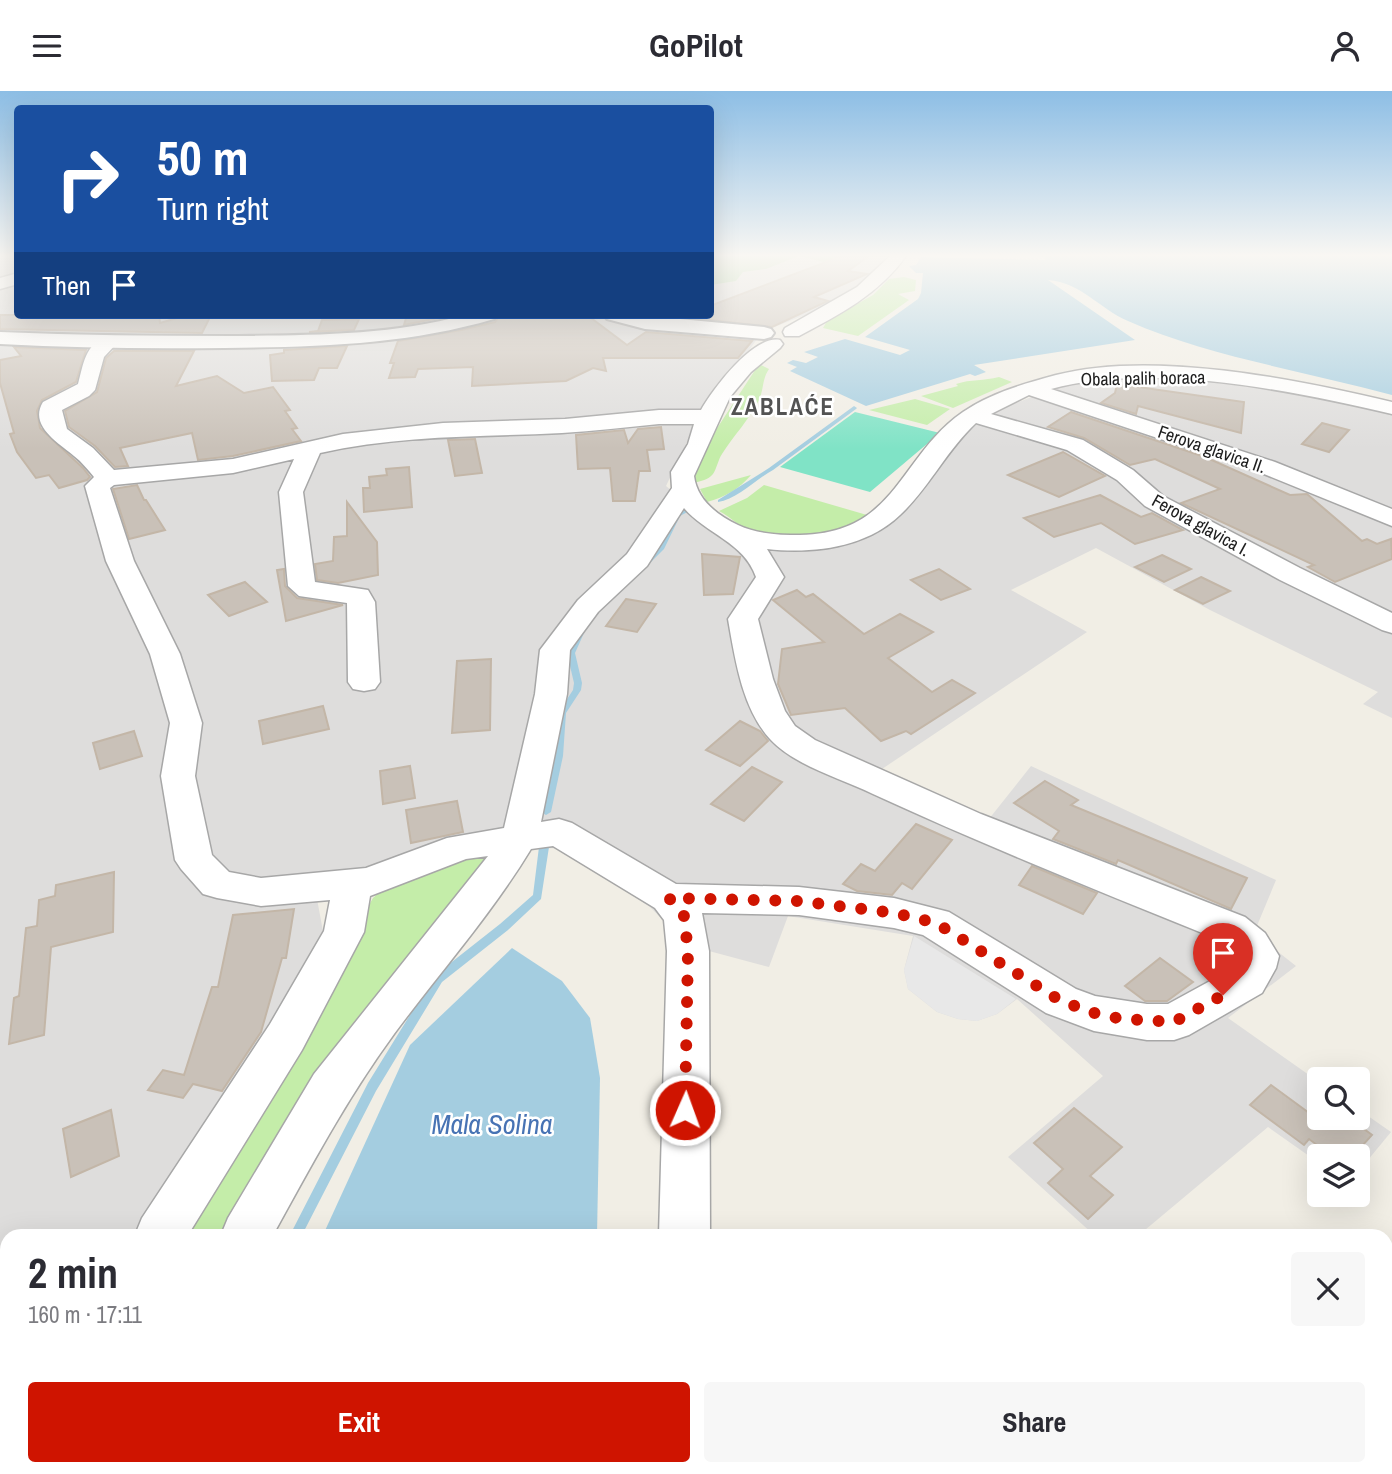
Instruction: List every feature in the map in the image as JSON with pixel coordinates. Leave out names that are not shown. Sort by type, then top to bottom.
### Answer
[{"type":"street","points":[[0,338],[107,343],[292,342],[426,332],[467,321]]},
{"type":"street","points":[[635,321],[768,339],[792,332],[814,321]]},
{"type":"street","points":[[249,1229],[330,1088],[379,1021],[495,876],[520,836],[551,694],[555,650],[588,606],[637,560],[683,490],[682,473],[699,442],[708,417],[742,367],[768,339]]},
{"type":"street","points":[[107,343],[95,355],[88,386],[82,392],[51,407],[52,421],[62,441],[83,451],[108,478]]},
{"type":"street","name":"Obala palih boraca","points":[[683,490],[690,501],[732,532],[785,541],[814,542],[857,532],[873,524],[902,501],[950,435],[972,416],[1030,389],[1098,376],[1185,374],[1246,379],[1315,390],[1392,408]]},
{"type":"street","name":"Ferova glavica II.","points":[[1030,389],[1267,467],[1392,518]]},
{"type":"street","name":"Ferova glavica I.","points":[[972,416],[1075,445],[1125,475],[1153,501],[1392,624]]},
{"type":"street","points":[[684,1229],[688,951],[684,916],[669,898],[559,832],[520,836],[460,848],[370,882],[261,892],[216,884],[194,860],[178,776],[186,723],[165,654],[120,561],[97,487],[108,478],[233,466],[310,450],[343,440],[443,430],[565,425],[659,417],[708,417]]},
{"type":"street","points":[[310,450],[290,492],[302,586],[309,590],[358,596],[361,602],[364,682]]},
{"type":"street","points":[[669,898],[799,901],[894,913],[936,923],[1061,1001],[1094,1013],[1147,1022],[1174,1022],[1247,981],[1258,956],[1251,944],[1231,928],[971,826],[825,757],[783,733],[775,722],[751,664],[743,619],[770,576],[751,546],[732,532]]},
{"type":"street","points":[[164,1229],[286,1037],[344,932],[352,884]]},
{"type":"shaded area","points":[[0,321],[791,321],[762,332],[730,377],[709,397],[702,418],[690,436],[666,486],[728,538],[896,516],[918,496],[956,439],[998,410],[1058,387],[1097,381],[1166,377],[1243,382],[1392,411],[1392,718],[1363,704],[1378,692],[1210,610],[1096,548],[1011,590],[1087,632],[876,773],[985,824],[1031,766],[1276,880],[1254,933],[1296,966],[1228,1018],[1307,1074],[1307,1130],[1370,1130],[1370,1117],[1391,1132],[1370,1157],[1370,1144],[1307,1144],[1307,1155],[1268,1127],[1146,1229],[1087,1229],[1008,1157],[1103,1076],[1017,999],[997,1014],[977,1021],[958,1019],[937,1012],[908,989],[904,970],[913,936],[788,916],[769,967],[709,951],[670,927],[650,907],[561,848],[483,850],[317,899],[325,942],[158,1214],[145,1229],[0,1229]]},
{"type":"shaded area","points":[[914,936],[1016,999],[997,1014],[977,1021],[958,1019],[937,1012],[908,989],[904,970]]},
{"type":"green space","points":[[827,321],[880,321],[858,336],[823,328]]},
{"type":"green space","points":[[759,364],[769,369],[755,407],[722,454],[713,474],[694,483],[693,465]]},
{"type":"green space","points":[[999,377],[1012,382],[953,408],[921,396],[958,386],[956,384],[962,382]]},
{"type":"green space","points":[[915,399],[950,409],[927,425],[869,410]]},
{"type":"green space","points":[[855,412],[940,433],[870,492],[780,467]]},
{"type":"green space","points":[[751,475],[731,492],[707,502],[700,489]]},
{"type":"green space","points":[[764,485],[867,515],[839,529],[824,533],[778,537],[747,529],[719,511],[747,498]]},
{"type":"green space","points":[[482,853],[491,856],[243,1199],[227,1229],[180,1229],[373,898],[396,881]]},
{"type":"water","points":[[888,321],[1107,321],[1135,340],[974,365],[986,372],[975,376],[970,374],[866,406],[790,371],[797,367],[787,363],[793,360],[806,363],[818,357],[804,352],[845,339],[900,355],[910,350],[865,337]]},
{"type":"water","points":[[1128,321],[1392,321],[1392,395],[1258,363],[1159,334]]},
{"type":"water","name":"Mala Solina","points":[[512,948],[562,981],[590,1018],[600,1078],[597,1229],[326,1229],[410,1045]]},
{"type":"building","points":[[0,321],[160,321],[160,323],[208,321],[202,333],[0,329]]},
{"type":"building","points":[[322,321],[358,321],[354,330],[309,332],[318,331]]},
{"type":"building","points":[[405,321],[426,321],[404,325]]},
{"type":"building","points":[[594,321],[627,345],[646,332],[752,341],[738,358],[603,358],[606,371],[593,368],[566,381],[472,386],[473,367],[418,369],[415,377],[389,378],[394,363],[390,363],[398,341],[495,322]]},
{"type":"building","points":[[714,321],[786,321],[772,327]]},
{"type":"building","points":[[347,346],[337,368],[319,368],[314,380],[272,381],[270,355],[284,353],[284,350]]},
{"type":"building","points":[[14,347],[86,350],[76,382],[42,400],[37,411],[40,428],[83,468],[90,477],[87,480],[59,488],[49,475],[36,478],[17,452],[10,434],[14,433],[0,383],[0,360],[21,356]]},
{"type":"building","points":[[114,351],[194,351],[176,386],[217,376],[244,393],[273,387],[290,410],[285,411],[297,428],[292,429],[301,441],[233,456],[198,460],[192,433],[120,448],[128,466],[115,467],[95,446],[69,427],[65,411],[97,392],[106,358]]},
{"type":"building","points":[[1117,384],[1244,402],[1241,433],[1138,406],[1136,414],[1101,403],[1115,393]]},
{"type":"building","points":[[1071,412],[1205,457],[1290,495],[1307,494],[1362,541],[1367,539],[1377,544],[1391,539],[1392,559],[1335,582],[1308,567],[1314,565],[1181,503],[1220,489],[1155,459],[1130,465],[1084,438],[1048,427]]},
{"type":"building","points":[[1322,423],[1349,430],[1329,452],[1302,444]]},
{"type":"building","points":[[661,427],[664,449],[647,450],[650,471],[639,471],[635,501],[613,501],[610,468],[578,469],[576,435],[624,430],[628,443],[638,429]]},
{"type":"building","points":[[475,439],[482,473],[455,476],[448,440]]},
{"type":"building","points":[[1063,452],[1105,476],[1059,497],[1008,475]]},
{"type":"building","points":[[409,467],[412,507],[364,512],[363,488],[370,488],[369,477],[387,475],[386,469]]},
{"type":"building","points":[[137,485],[165,530],[129,539],[113,489]]},
{"type":"building","points":[[1100,495],[1141,517],[1152,513],[1183,530],[1135,544],[1101,523],[1054,537],[1024,518]]},
{"type":"building","points":[[347,502],[377,542],[378,575],[338,583],[317,580],[315,564],[333,561],[334,537],[347,536]]},
{"type":"building","points":[[702,554],[740,557],[733,594],[704,595]]},
{"type":"building","points":[[1162,555],[1191,569],[1164,582],[1135,567]]},
{"type":"building","points":[[284,569],[285,586],[297,598],[343,605],[286,621],[277,570]]},
{"type":"building","points":[[939,569],[970,589],[941,600],[911,580]]},
{"type":"building","points":[[1201,577],[1230,591],[1203,604],[1175,590]]},
{"type":"building","points":[[245,582],[267,602],[229,616],[208,595]]},
{"type":"building","points":[[797,590],[806,597],[813,594],[864,634],[900,614],[933,632],[888,658],[932,692],[952,680],[975,693],[911,734],[906,731],[881,741],[845,708],[791,715],[778,684],[782,649],[824,642],[773,600]]},
{"type":"building","points":[[626,599],[656,604],[637,632],[606,626]]},
{"type":"building","points":[[491,659],[490,730],[452,733],[457,661]]},
{"type":"building","points":[[323,706],[329,729],[263,744],[259,721]]},
{"type":"building","points":[[740,721],[760,731],[768,741],[740,766],[706,750]]},
{"type":"building","points":[[134,731],[142,756],[100,769],[93,743]]},
{"type":"building","points":[[410,766],[415,798],[383,804],[380,771]]},
{"type":"building","points":[[752,767],[782,782],[744,821],[711,804]]},
{"type":"building","points":[[1045,781],[1078,800],[1071,805],[1247,878],[1231,909],[1118,860],[1116,864],[1053,839],[1059,831],[1014,803]]},
{"type":"building","points":[[457,801],[463,832],[411,843],[406,810]]},
{"type":"building","points":[[916,824],[952,840],[912,889],[902,883],[892,895],[857,891],[843,884],[861,864],[875,871]]},
{"type":"building","points":[[1032,866],[1097,893],[1083,914],[1019,885]]},
{"type":"building","points":[[114,872],[113,932],[51,947],[44,1035],[9,1044],[14,998],[19,996],[26,928],[37,926],[39,900],[55,896],[56,885]]},
{"type":"building","points":[[294,909],[286,958],[282,958],[261,1032],[222,1091],[193,1084],[183,1098],[148,1090],[163,1070],[184,1075],[212,987],[218,987],[233,915]]},
{"type":"building","points":[[1160,958],[1193,982],[1167,1001],[1145,1001],[1125,986]]},
{"type":"building","points":[[1271,1085],[1307,1111],[1307,1130],[1365,1130],[1372,1135],[1364,1144],[1316,1144],[1309,1139],[1304,1145],[1250,1105]]},
{"type":"building","points":[[1074,1108],[1122,1147],[1090,1176],[1113,1195],[1088,1219],[1048,1183],[1063,1169],[1034,1143]]},
{"type":"building","points":[[111,1110],[119,1156],[71,1177],[63,1129]]},
{"type":"waterway","points":[[720,501],[771,469],[854,408]]},
{"type":"waterway","points":[[644,566],[661,549],[677,515],[691,508]]},
{"type":"waterway","points":[[546,812],[559,756],[562,713],[577,690],[578,683],[571,653],[580,633]]},
{"type":"waterway","points":[[299,1229],[372,1087],[438,979],[504,927],[538,896],[544,847]]},
{"type":"district","name":"ZABLAĆE","points":[[783,406]]},
{"type":"route","points":[[685,1110],[688,951],[684,916],[669,898],[799,901],[894,913],[936,923],[1061,1001],[1094,1013],[1122,1019],[1174,1022],[1223,995]]}]
